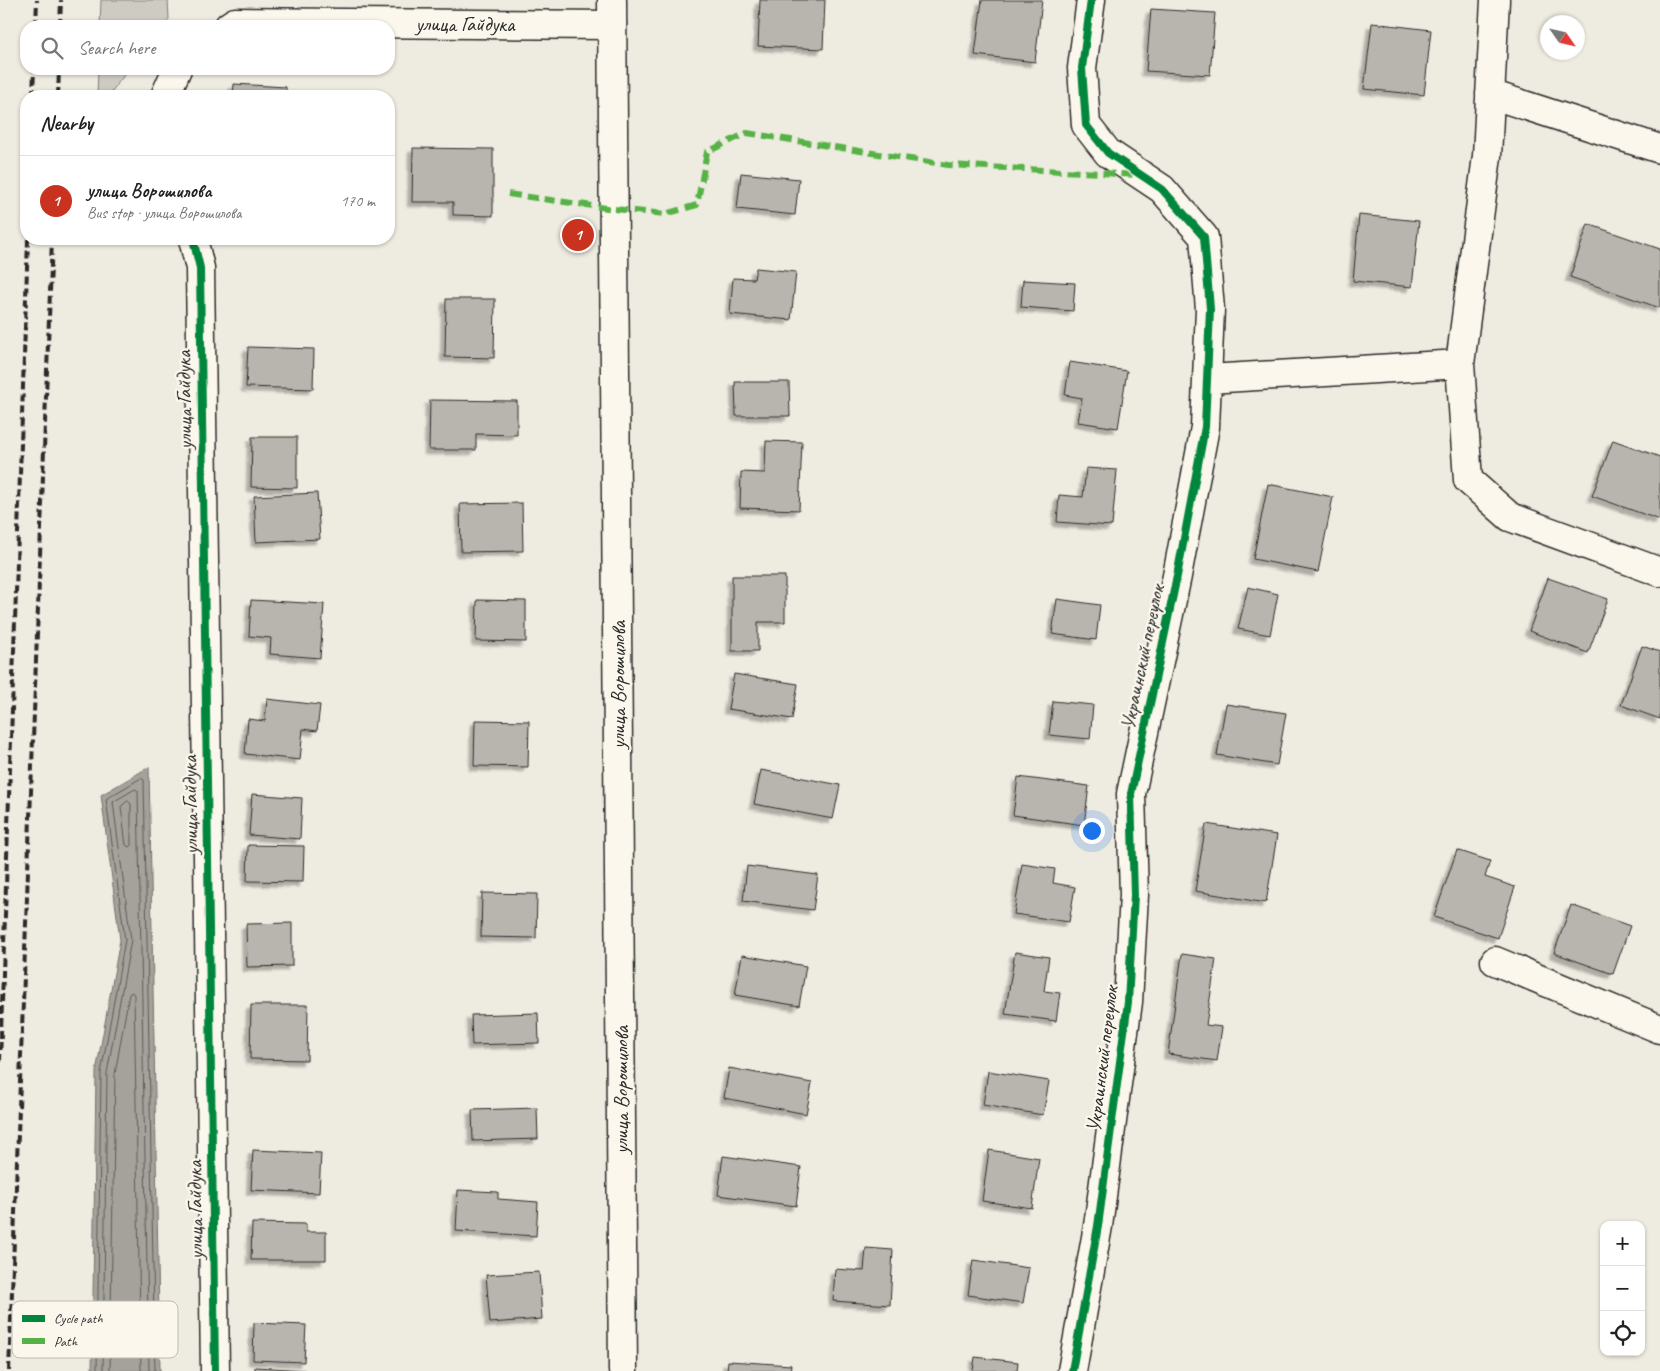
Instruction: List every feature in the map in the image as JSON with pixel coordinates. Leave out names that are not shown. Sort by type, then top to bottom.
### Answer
[{"type":"street","name":"Украинский переулок","points":[[1072,1371],[1098,1226],[1128,1002],[1134,895],[1131,794],[1177,576],[1205,426],[1210,309],[1204,237],[1162,189],[1108,153],[1086,125],[1082,68],[1091,0]]},
{"type":"street","points":[[1495,0],[1487,156],[1460,364],[1468,480],[1510,518],[1660,572]]},
{"type":"street","name":"улица Гайдука","points":[[319,20],[612,13]]},
{"type":"street","name":"улица Ворошилова","points":[[612,13],[623,1371]]},
{"type":"street","points":[[168,90],[174,75]]},
{"type":"street","points":[[1490,94],[1660,149]]},
{"type":"street","name":"улица Гайдука","points":[[194,245],[200,268],[215,1371]]},
{"type":"street","points":[[1208,379],[1460,364]]},
{"type":"street","points":[[1495,961],[1660,1028]]},
{"type":"shaded area","points":[[101,0],[168,0],[168,20],[100,20]]},
{"type":"shaded area","points":[[98,75],[124,75],[113,90],[97,90]]},
{"type":"water","points":[[149,767],[159,1301],[93,1301],[96,1072],[120,940],[101,795]]},
{"type":"water","points":[[92,1358],[160,1358],[160,1371],[92,1371]]},
{"type":"building","points":[[760,0],[825,0],[823,49],[758,46]]},
{"type":"building","points":[[982,0],[1042,0],[1035,62],[975,55]]},
{"type":"building","points":[[1151,9],[1215,13],[1210,75],[1146,71]]},
{"type":"building","points":[[1372,23],[1431,30],[1424,95],[1364,89]]},
{"type":"building","points":[[234,84],[286,87],[286,90],[234,90]]},
{"type":"building","points":[[413,148],[493,149],[493,216],[453,215],[453,202],[412,202]]},
{"type":"building","points":[[741,173],[799,179],[795,215],[737,209]]},
{"type":"building","points":[[1359,215],[1419,221],[1412,287],[1353,281]]},
{"type":"building","points":[[1588,224],[1660,249],[1660,308],[1570,277]]},
{"type":"building","points":[[756,268],[796,272],[791,320],[730,314],[733,278],[754,279]]},
{"type":"building","points":[[1023,280],[1075,283],[1073,311],[1021,307]]},
{"type":"building","points":[[446,299],[495,299],[494,358],[445,357]]},
{"type":"building","points":[[248,347],[314,349],[313,389],[246,387]]},
{"type":"building","points":[[1070,362],[1127,371],[1118,428],[1078,422],[1082,398],[1065,395]]},
{"type":"building","points":[[735,382],[789,382],[790,416],[736,416]]},
{"type":"building","points":[[430,400],[517,401],[517,435],[476,434],[476,450],[429,450]]},
{"type":"building","points":[[252,437],[297,437],[297,488],[251,487]]},
{"type":"building","points":[[1613,440],[1660,457],[1660,520],[1592,496]]},
{"type":"building","points":[[766,441],[802,442],[799,510],[740,508],[741,472],[765,473]]},
{"type":"building","points":[[1086,468],[1117,470],[1112,526],[1057,522],[1059,495],[1083,497]]},
{"type":"building","points":[[1268,484],[1333,497],[1318,572],[1253,559]]},
{"type":"building","points":[[317,493],[320,539],[256,542],[254,496]]},
{"type":"building","points":[[522,503],[523,551],[461,552],[460,504]]},
{"type":"building","points":[[732,576],[785,576],[785,622],[758,622],[758,651],[732,651]]},
{"type":"building","points":[[1548,578],[1608,599],[1588,653],[1529,631]]},
{"type":"building","points":[[1248,587],[1278,594],[1270,635],[1238,629]]},
{"type":"building","points":[[1057,599],[1100,605],[1096,640],[1052,634]]},
{"type":"building","points":[[251,600],[324,604],[320,658],[270,654],[271,638],[249,636]]},
{"type":"building","points":[[477,600],[526,601],[526,642],[476,641]]},
{"type":"building","points":[[1642,646],[1660,652],[1660,719],[1621,705]]},
{"type":"building","points":[[734,674],[798,684],[792,719],[728,709]]},
{"type":"building","points":[[267,699],[320,705],[317,731],[303,729],[300,760],[245,754],[248,719],[265,721]]},
{"type":"building","points":[[1053,701],[1093,705],[1090,739],[1049,735]]},
{"type":"building","points":[[1226,704],[1286,713],[1277,765],[1217,755]]},
{"type":"building","points":[[475,720],[529,721],[528,767],[474,766]]},
{"type":"building","points":[[761,770],[840,785],[833,819],[754,804]]},
{"type":"building","points":[[1018,777],[1089,786],[1084,825],[1013,815]]},
{"type":"building","points":[[252,794],[302,798],[300,839],[249,835]]},
{"type":"building","points":[[1206,824],[1277,835],[1266,903],[1195,891]]},
{"type":"building","points":[[248,845],[304,846],[303,882],[247,881]]},
{"type":"building","points":[[1457,850],[1490,861],[1485,877],[1515,887],[1498,938],[1434,917]]},
{"type":"building","points":[[1022,864],[1055,869],[1053,883],[1075,887],[1069,922],[1014,914]]},
{"type":"building","points":[[747,866],[818,875],[813,910],[743,901]]},
{"type":"building","points":[[482,893],[537,894],[536,938],[481,937]]},
{"type":"building","points":[[1571,905],[1630,926],[1613,974],[1554,953]]},
{"type":"building","points":[[292,923],[292,966],[247,967],[246,924]]},
{"type":"building","points":[[1015,952],[1049,957],[1044,991],[1060,993],[1056,1021],[1005,1014]]},
{"type":"building","points":[[1182,954],[1216,959],[1206,1025],[1222,1027],[1217,1061],[1168,1054]]},
{"type":"building","points":[[742,955],[806,966],[799,1006],[735,995]]},
{"type":"building","points":[[251,1005],[308,1005],[307,1060],[250,1059]]},
{"type":"building","points":[[538,1013],[539,1043],[472,1045],[471,1015]]},
{"type":"building","points":[[729,1068],[812,1083],[806,1114],[724,1098]]},
{"type":"building","points":[[988,1071],[1049,1081],[1043,1115],[983,1105]]},
{"type":"building","points":[[537,1108],[538,1139],[473,1141],[472,1110]]},
{"type":"building","points":[[253,1150],[321,1153],[319,1193],[251,1190]]},
{"type":"building","points":[[989,1150],[1039,1158],[1032,1208],[982,1201]]},
{"type":"building","points":[[723,1156],[801,1167],[796,1206],[718,1195]]},
{"type":"building","points":[[458,1190],[498,1192],[498,1199],[538,1202],[536,1236],[456,1231]]},
{"type":"building","points":[[252,1223],[306,1224],[306,1232],[326,1232],[326,1260],[251,1260]]},
{"type":"building","points":[[866,1248],[893,1250],[890,1305],[833,1301],[835,1269],[864,1271]]},
{"type":"building","points":[[973,1260],[1029,1268],[1023,1303],[968,1295]]},
{"type":"building","points":[[539,1272],[542,1319],[490,1323],[486,1275]]},
{"type":"building","points":[[254,1323],[306,1325],[304,1362],[253,1360]]},
{"type":"building","points":[[975,1357],[1018,1362],[1017,1371],[973,1371]]},
{"type":"building","points":[[728,1361],[791,1365],[790,1371],[727,1371]]},
{"type":"building","points":[[255,1367],[305,1370],[305,1371],[255,1371]]},
{"type":"railway","points":[[36,20],[37,0]]},
{"type":"railway","points":[[60,20],[61,0]]},
{"type":"railway","points":[[33,90],[34,75]]},
{"type":"railway","points":[[58,90],[59,75]]},
{"type":"railway","points":[[0,1062],[28,245]]},
{"type":"railway","points":[[9,1371],[52,245]]},
{"type":"marked path","points":[[508,194],[665,214],[697,205],[707,152],[747,133],[948,165],[1139,175]]},
{"type":"cycle path","points":[[1072,1371],[1098,1226],[1128,1002],[1134,895],[1131,794],[1177,576],[1205,427],[1210,309],[1204,237],[1162,189],[1108,153],[1086,125],[1082,68],[1091,0]]},
{"type":"cycle path","points":[[194,245],[200,268],[215,1371]]},
{"type":"place","name":"улица Ворошилова","points":[[578,235]]}]
